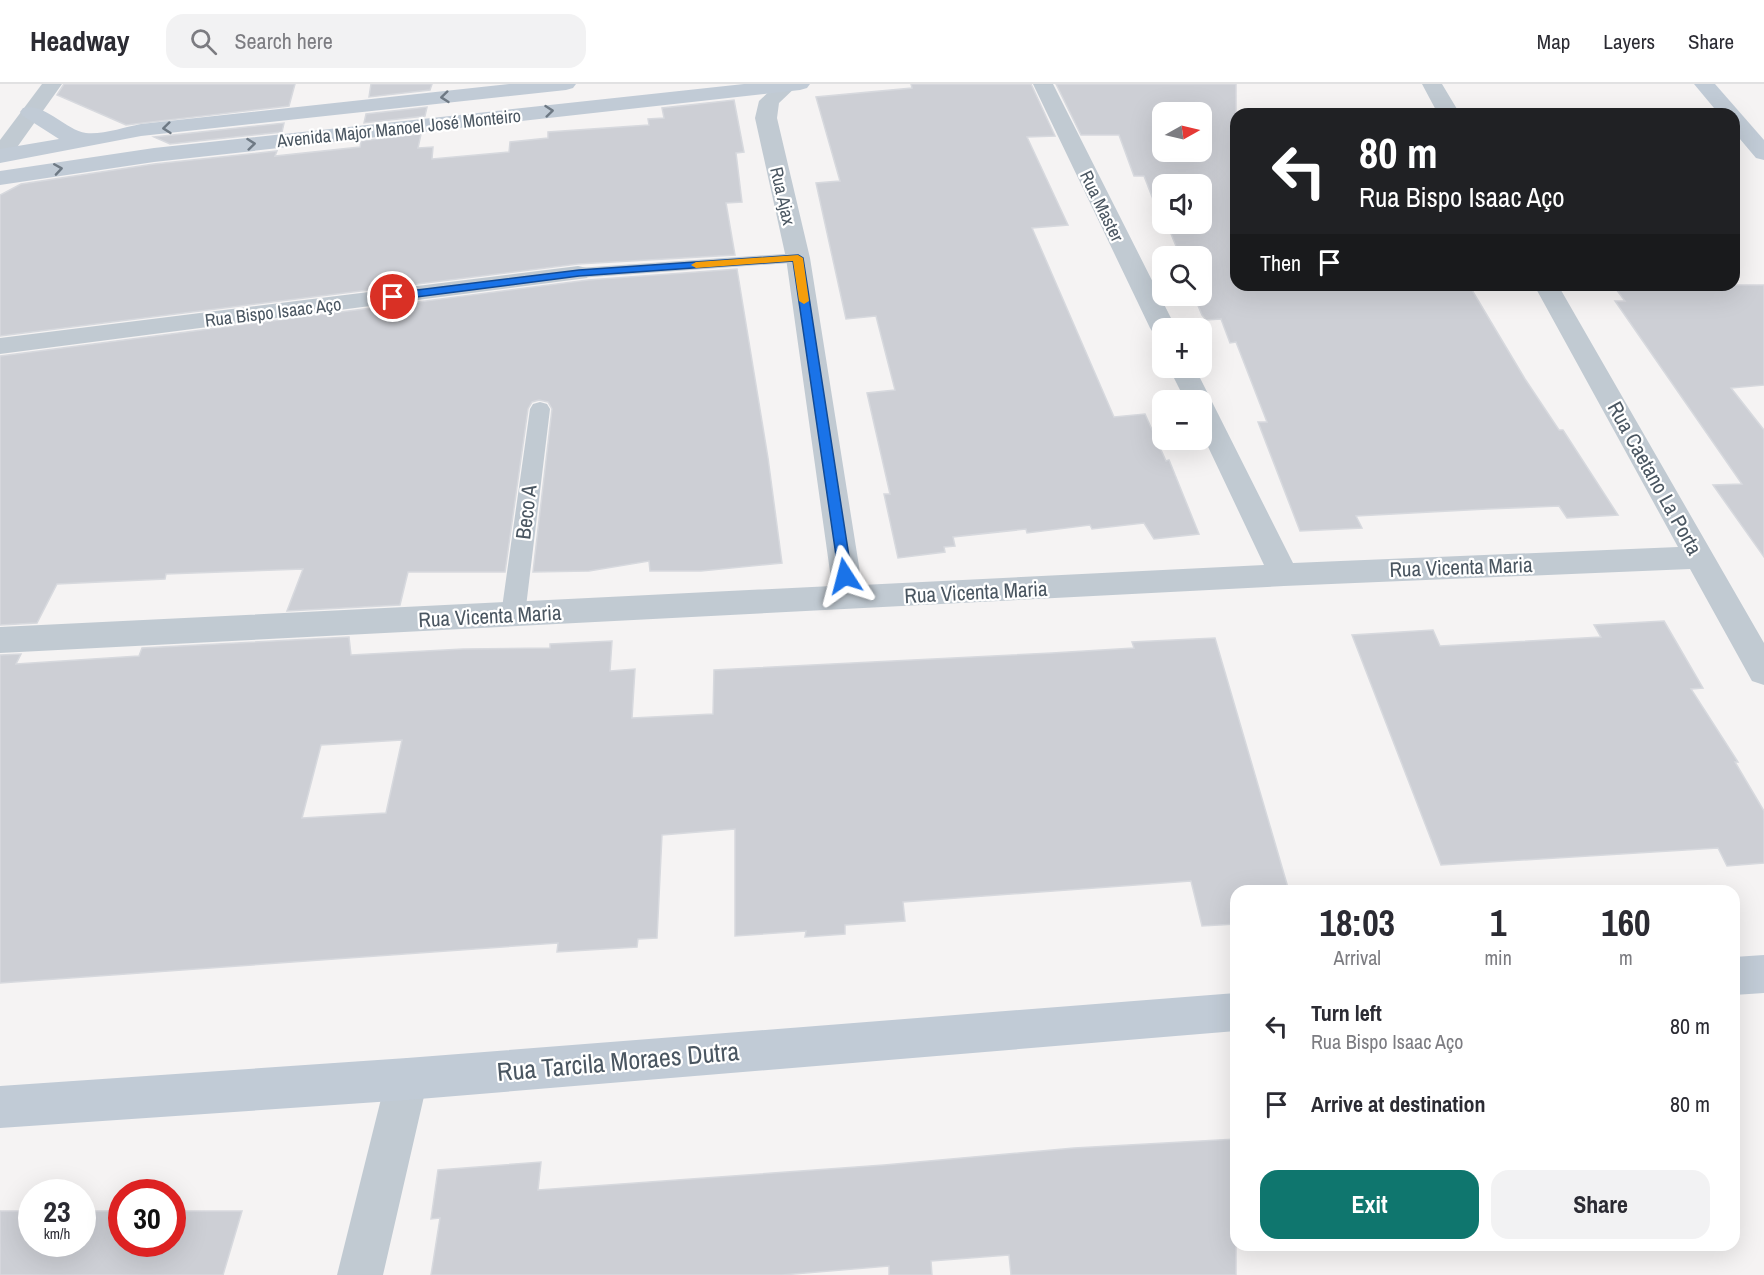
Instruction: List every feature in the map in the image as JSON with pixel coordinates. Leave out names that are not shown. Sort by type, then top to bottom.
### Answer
[{"type":"street","points":[[0,155],[52,84]]},
{"type":"street","name":"Avenida Major Manoel José Monteiro","points":[[0,155],[85,139],[566,84]]},
{"type":"street","name":"Avenida Major Manoel José Monteiro","points":[[0,178],[154,154],[792,84]]},
{"type":"street","name":"Rua Ajax","points":[[792,84],[769,101],[766,118],[798,258],[849,599]]},
{"type":"street","name":"Rua Master","points":[[1043,84],[1158,318]]},
{"type":"street","points":[[1432,84],[1446,108]]},
{"type":"street","points":[[1704,84],[1725,108]]},
{"type":"street","points":[[30,112],[60,132],[85,139]]},
{"type":"street","points":[[1740,126],[1764,153]]},
{"type":"street","name":"Rua Bispo Isaac Aço","points":[[0,346],[579,273]]},
{"type":"street","name":"Rua Caetano La Porta","points":[[1549,291],[1764,672]]},
{"type":"street","points":[[1212,427],[1284,575]]},
{"type":"street","name":"Rua Vicenta Maria","points":[[0,640],[849,599],[1284,575],[1700,557]]},
{"type":"street","points":[[1740,976],[1764,974]]},
{"type":"street","name":"Rua Tarcila Moraes Dutra","points":[[0,1107],[407,1079],[1230,1012]]},
{"type":"street","points":[[360,1275],[407,1079]]},
{"type":"lane","name":"Rua Bispo Isaac Aço","points":[[579,273],[798,258]]},
{"type":"lane","name":"Beco A","points":[[513,615],[540,409]]},
{"type":"building","points":[[64,84],[295,84],[289,106],[126,125],[57,95]]},
{"type":"building","points":[[371,84],[432,84],[430,90],[369,97]]},
{"type":"building","points":[[911,84],[1031,84],[1055,136],[1027,137],[1068,225],[1032,228],[1114,417],[1145,414],[1152,430],[1152,450],[1161,450],[1166,461],[1169,460],[1199,534],[1154,539],[1144,523],[1092,529],[1090,525],[1027,533],[1026,529],[953,537],[955,546],[944,547],[945,552],[898,558],[884,494],[890,494],[867,393],[895,390],[876,316],[846,319],[816,183],[840,181],[816,97],[912,88]]},
{"type":"building","points":[[1056,84],[1236,84],[1236,108],[1230,108],[1230,291],[1473,291],[1525,379],[1559,430],[1563,430],[1618,515],[1567,518],[1559,506],[1487,509],[1356,516],[1362,528],[1300,531],[1258,422],[1267,422],[1236,342],[1230,343],[1221,319],[1204,318],[1198,306],[1212,306],[1212,246],[1176,246],[1171,234],[1212,234],[1212,174],[1152,174],[1152,197],[1144,176],[1134,176],[1119,135],[1081,135]]},
{"type":"building","points":[[734,100],[744,152],[736,153],[742,202],[726,203],[735,255],[578,264],[0,336],[0,195],[21,184],[154,164],[277,151],[275,156],[360,147],[361,141],[421,134],[418,148],[433,147],[432,159],[509,152],[510,142],[548,138],[548,132],[649,125],[648,119],[664,118],[662,108]]},
{"type":"building","points":[[427,107],[425,116],[364,123],[366,114]]},
{"type":"building","points":[[284,123],[282,132],[170,144],[154,137]]},
{"type":"building","points":[[737,269],[768,458],[782,563],[701,571],[650,571],[649,561],[589,571],[533,572],[552,409],[548,402],[539,400],[532,402],[528,409],[505,572],[408,572],[400,605],[287,611],[303,569],[166,574],[165,579],[57,584],[37,623],[0,625],[0,356],[588,280]]},
{"type":"building","points":[[1740,285],[1764,285],[1764,385],[1731,388],[1764,430],[1764,557],[1713,485],[1742,484],[1615,301],[1625,301],[1618,291],[1740,291]]},
{"type":"building","points":[[1664,621],[1703,688],[1691,689],[1738,762],[1735,762],[1764,811],[1764,863],[1727,866],[1718,848],[1441,865],[1352,635],[1433,630],[1440,646],[1601,637],[1594,625]]},
{"type":"building","points":[[349,637],[351,655],[463,649],[550,648],[550,644],[612,641],[610,671],[635,669],[632,718],[713,714],[714,670],[1134,648],[1132,642],[1215,638],[1287,885],[1230,885],[1230,924],[1202,926],[1191,881],[903,902],[905,921],[845,925],[845,934],[805,937],[806,931],[735,936],[735,829],[662,835],[657,938],[638,939],[637,947],[557,952],[558,943],[0,983],[0,655],[21,654],[16,664],[139,656],[142,648]],"holes":[[[402,740],[386,813],[302,818],[321,745]]]},
{"type":"building","points":[[1230,1139],[1230,1251],[1236,1251],[1236,1275],[1011,1275],[1009,1255],[931,1261],[932,1275],[889,1275],[889,1266],[782,1275],[431,1275],[440,1218],[431,1219],[438,1170],[541,1162],[538,1190],[884,1165],[1074,1148]]},
{"type":"building","points":[[0,1211],[18,1211],[18,1257],[96,1257],[96,1211],[108,1211],[108,1257],[186,1257],[186,1211],[242,1211],[223,1275],[0,1275]]},
{"type":"slow traffic","points":[[696,265],[798,258],[804,301]]},
{"type":"route","points":[[393,297],[579,273],[798,258],[845,576]]}]
